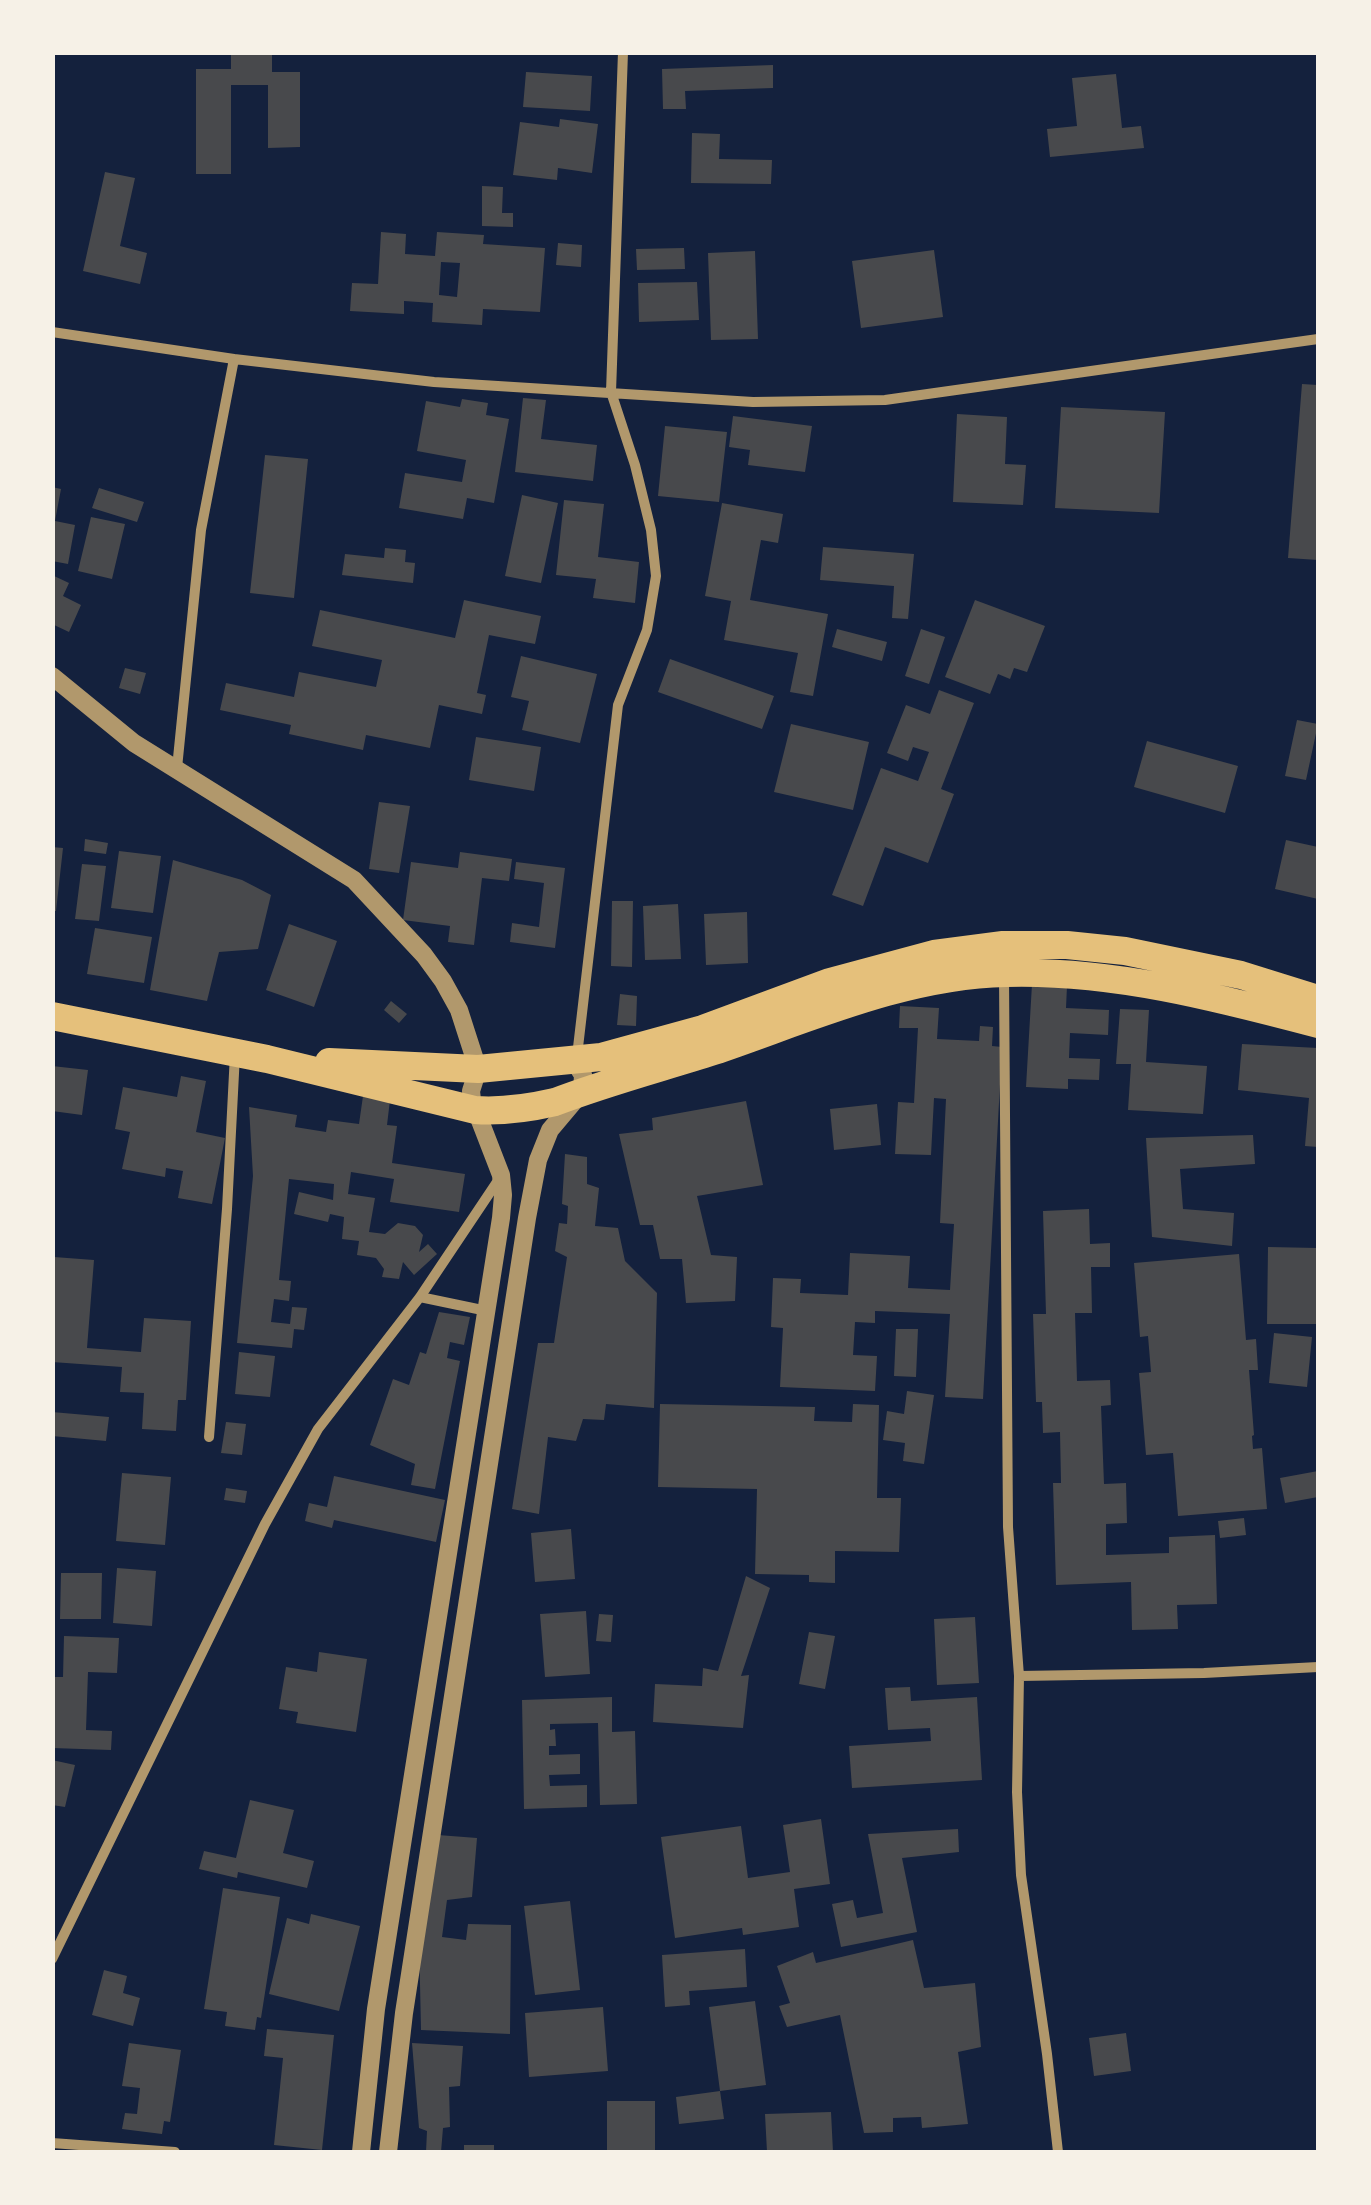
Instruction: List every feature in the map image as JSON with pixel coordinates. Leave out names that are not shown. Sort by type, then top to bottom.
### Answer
[{"type":"highway","points":[[52,1016],[267,1059],[475,1110],[526,1109],[556,1102],[844,1006],[1003,959],[1067,945],[1125,950],[1241,975],[1318,999]]},
{"type":"highway","points":[[267,1059],[478,1070],[601,1056],[703,1029],[830,982],[934,954],[1003,959],[1062,974],[1122,980],[1234,1002],[1318,1024]]},
{"type":"street","points":[[388,2152],[404,2013],[527,1218],[538,1160],[550,1130],[582,1092],[583,1075],[574,1058],[618,705],[648,630],[656,576],[651,530],[611,392],[622,52]]},
{"type":"street","points":[[52,332],[234,359],[434,382],[753,402],[885,400],[1318,338]]},
{"type":"street","points":[[177,768],[201,530],[234,359]]},
{"type":"street","points":[[52,676],[134,743],[354,880],[424,956],[459,1010],[478,1070],[471,1091],[475,1110],[501,1175],[501,1218],[376,2008],[361,2152]]},
{"type":"street","points":[[1003,959],[1008,1526],[1019,1676],[1017,1792],[1021,1874],[1058,2152]]},
{"type":"street","points":[[210,1437],[235,1054]]},
{"type":"street","points":[[52,1959],[265,1524],[318,1428],[420,1297],[501,1175]]},
{"type":"street","points":[[420,1297],[487,1311]]},
{"type":"street","points":[[1019,1676],[1204,1673],[1318,1666]]},
{"type":"street","points":[[52,2143],[175,2152]]},
{"type":"building","points":[[231,52],[272,52],[272,72],[300,72],[300,147],[268,148],[268,85],[231,85],[231,174],[196,174],[196,69],[231,69]]},
{"type":"building","points":[[773,65],[773,88],[685,91],[686,109],[663,109],[662,69]]},
{"type":"building","points":[[526,72],[592,76],[590,111],[523,107]]},
{"type":"building","points":[[1116,74],[1122,128],[1141,126],[1144,148],[1050,157],[1047,129],[1077,126],[1072,78]]},
{"type":"building","points":[[560,119],[598,124],[592,173],[558,168],[557,180],[513,175],[520,122],[559,127]]},
{"type":"building","points":[[692,133],[720,134],[719,159],[772,160],[771,184],[691,183]]},
{"type":"building","points":[[105,172],[135,178],[120,246],[147,253],[140,284],[83,271]]},
{"type":"building","points":[[482,186],[503,187],[502,213],[513,213],[513,227],[482,226]]},
{"type":"building","points":[[381,232],[406,234],[405,254],[435,256],[437,232],[484,235],[483,244],[545,248],[540,312],[483,309],[482,325],[432,322],[433,303],[404,301],[404,314],[350,311],[352,283],[378,284]],"holes":[[[441,262],[460,263],[457,297],[439,295]]]},
{"type":"building","points":[[558,243],[582,245],[581,267],[556,265]]},
{"type":"building","points":[[684,248],[685,269],[637,270],[636,249]]},
{"type":"building","points":[[934,250],[943,317],[861,328],[852,261]]},
{"type":"building","points":[[755,251],[758,339],[711,340],[708,253]]},
{"type":"building","points":[[697,282],[699,320],[639,322],[638,283]]},
{"type":"building","points":[[1302,384],[1318,385],[1318,560],[1288,558]]},
{"type":"building","points":[[523,398],[546,400],[541,439],[597,445],[593,481],[515,472]]},
{"type":"building","points":[[462,399],[488,403],[486,415],[509,419],[494,503],[467,498],[463,519],[399,508],[405,473],[462,482],[466,460],[417,451],[426,401],[460,407]]},
{"type":"building","points":[[1061,407],[1165,412],[1159,513],[1055,508]]},
{"type":"building","points":[[957,414],[1007,417],[1005,464],[1026,465],[1023,505],[953,502]]},
{"type":"building","points":[[733,416],[812,426],[805,472],[748,465],[750,450],[729,447]]},
{"type":"building","points":[[665,426],[727,432],[719,502],[658,496]]},
{"type":"building","points":[[265,455],[308,459],[294,598],[250,593]]},
{"type":"building","points":[[52,487],[61,489],[55,521],[75,525],[68,564],[52,561]]},
{"type":"building","points":[[99,488],[144,502],[137,522],[92,508]]},
{"type":"building","points":[[522,495],[558,503],[541,583],[505,576]]},
{"type":"building","points":[[564,500],[604,504],[598,557],[639,562],[635,603],[593,598],[596,579],[556,575]]},
{"type":"building","points":[[722,503],[783,514],[778,543],[761,540],[750,600],[828,614],[813,696],[790,692],[798,653],[724,640],[731,601],[705,596]]},
{"type":"building","points":[[91,517],[125,524],[112,579],[78,571]]},
{"type":"building","points":[[823,547],[914,554],[908,619],[892,618],[894,586],[820,580]]},
{"type":"building","points":[[385,548],[406,550],[405,562],[415,563],[413,583],[342,575],[345,554],[384,558]]},
{"type":"building","points":[[52,575],[69,583],[63,596],[81,605],[69,632],[52,624]]},
{"type":"building","points":[[464,600],[541,616],[535,644],[489,635],[477,693],[486,695],[482,714],[439,705],[430,748],[366,735],[363,750],[289,734],[291,725],[220,710],[226,683],[294,697],[299,672],[376,687],[382,660],[312,646],[320,610],[455,638]]},
{"type":"building","points":[[975,600],[1045,626],[1027,672],[1014,668],[1010,679],[998,674],[990,694],[945,677]]},
{"type":"building","points":[[837,629],[887,642],[882,661],[832,647]]},
{"type":"building","points":[[921,629],[945,637],[929,684],[905,676]]},
{"type":"building","points":[[521,656],[597,674],[580,743],[522,730],[529,701],[511,697]]},
{"type":"building","points":[[670,659],[774,696],[762,729],[658,692]]},
{"type":"building","points":[[125,668],[146,673],[140,694],[119,688]]},
{"type":"building","points":[[939,690],[974,703],[941,789],[954,794],[928,863],[885,847],[863,906],[832,895],[881,768],[918,781],[929,752],[913,747],[908,761],[887,753],[906,705],[930,714]]},
{"type":"building","points":[[1297,720],[1318,724],[1306,780],[1285,776]]},
{"type":"building","points":[[791,724],[869,742],[853,810],[774,792]]},
{"type":"building","points":[[476,737],[541,747],[534,791],[469,780]]},
{"type":"building","points":[[1147,741],[1238,766],[1225,813],[1134,787]]},
{"type":"building","points":[[379,802],[410,806],[399,873],[369,869]]},
{"type":"building","points":[[85,839],[108,843],[106,854],[84,851]]},
{"type":"building","points":[[1286,840],[1318,847],[1318,899],[1275,889]]},
{"type":"building","points":[[52,847],[63,848],[56,911],[52,911]]},
{"type":"building","points":[[119,851],[161,856],[153,913],[111,908]]},
{"type":"building","points":[[460,852],[512,859],[509,881],[482,878],[474,945],[448,942],[450,926],[403,920],[411,862],[458,868]]},
{"type":"building","points":[[173,860],[242,880],[271,895],[258,949],[219,952],[207,1001],[150,990]]},
{"type":"building","points":[[516,862],[565,868],[555,948],[510,942],[512,923],[539,927],[544,883],[514,879]]},
{"type":"building","points":[[82,864],[106,866],[99,921],[75,919]]},
{"type":"building","points":[[612,901],[633,901],[632,967],[611,966]]},
{"type":"building","points":[[678,904],[681,959],[645,960],[643,906]]},
{"type":"building","points":[[747,912],[748,963],[706,965],[704,914]]},
{"type":"building","points":[[289,924],[337,941],[314,1007],[266,990]]},
{"type":"building","points":[[95,928],[152,937],[144,983],[87,974]]},
{"type":"building","points":[[1032,984],[1067,986],[1066,1008],[1109,1010],[1108,1035],[1070,1033],[1069,1058],[1100,1059],[1099,1080],[1068,1079],[1068,1089],[1026,1087]]},
{"type":"building","points":[[620,994],[637,996],[636,1026],[617,1025]]},
{"type":"building","points":[[391,1001],[407,1014],[399,1023],[384,1010]]},
{"type":"building","points":[[900,1006],[939,1008],[937,1039],[979,1041],[980,1026],[993,1027],[992,1046],[1002,1047],[983,1399],[945,1397],[950,1314],[875,1311],[875,1323],[855,1322],[853,1355],[877,1356],[875,1391],[780,1387],[783,1328],[771,1327],[773,1278],[801,1279],[800,1293],[848,1295],[850,1253],[910,1256],[908,1288],[950,1290],[954,1224],[940,1223],[946,1099],[934,1098],[931,1155],[895,1154],[898,1102],[914,1103],[918,1028],[899,1028]]},
{"type":"building","points":[[1120,1009],[1149,1010],[1146,1062],[1207,1066],[1203,1114],[1128,1110],[1131,1064],[1116,1064]]},
{"type":"building","points":[[1242,1044],[1318,1048],[1318,1147],[1305,1146],[1309,1098],[1238,1090]]},
{"type":"building","points":[[52,1066],[88,1070],[82,1115],[52,1111]]},
{"type":"building","points":[[181,1076],[206,1081],[196,1132],[225,1138],[212,1204],[178,1198],[183,1171],[166,1168],[165,1177],[122,1169],[130,1132],[115,1129],[123,1087],[177,1097]]},
{"type":"building","points":[[363,1096],[390,1100],[387,1125],[397,1126],[392,1163],[465,1174],[459,1212],[390,1202],[394,1179],[351,1172],[348,1194],[375,1198],[369,1232],[385,1234],[398,1223],[415,1226],[423,1235],[419,1252],[428,1244],[437,1254],[414,1275],[403,1262],[399,1279],[382,1277],[384,1269],[376,1258],[357,1255],[359,1241],[342,1239],[344,1217],[330,1214],[328,1222],[294,1214],[299,1192],[333,1200],[334,1184],[289,1179],[279,1280],[291,1281],[289,1301],[274,1299],[271,1322],[290,1324],[292,1307],[307,1308],[304,1330],[294,1329],[292,1348],[237,1343],[253,1176],[249,1107],[297,1115],[295,1127],[326,1132],[328,1120],[359,1124]]},
{"type":"building","points":[[746,1101],[763,1185],[697,1196],[711,1255],[737,1257],[735,1301],[686,1303],[682,1259],[660,1259],[653,1225],[640,1225],[619,1134],[653,1130],[652,1118]]},
{"type":"building","points":[[877,1104],[881,1145],[834,1150],[830,1109]]},
{"type":"building","points":[[1253,1135],[1255,1164],[1180,1169],[1183,1209],[1234,1213],[1232,1246],[1152,1237],[1146,1138]]},
{"type":"building","points":[[565,1154],[587,1157],[587,1184],[599,1188],[595,1226],[618,1228],[625,1261],[657,1293],[654,1408],[606,1404],[604,1420],[583,1419],[576,1441],[548,1437],[539,1514],[512,1509],[538,1343],[554,1343],[567,1257],[555,1251],[559,1223],[567,1224],[568,1206],[562,1204]]},
{"type":"building","points":[[1089,1209],[1090,1244],[1110,1243],[1110,1267],[1091,1267],[1092,1313],[1075,1313],[1077,1381],[1110,1380],[1111,1405],[1101,1406],[1104,1484],[1126,1483],[1127,1523],[1106,1524],[1106,1555],[1169,1553],[1169,1537],[1215,1535],[1217,1604],[1177,1605],[1178,1629],[1132,1630],[1131,1582],[1056,1585],[1053,1483],[1061,1483],[1060,1432],[1043,1433],[1042,1402],[1036,1402],[1033,1314],[1046,1314],[1043,1211]]},
{"type":"building","points":[[1268,1247],[1318,1248],[1318,1324],[1267,1324]]},
{"type":"building","points":[[1239,1254],[1246,1340],[1256,1339],[1258,1370],[1249,1370],[1252,1436],[1253,1449],[1262,1448],[1267,1509],[1178,1516],[1173,1453],[1146,1455],[1139,1373],[1151,1372],[1148,1336],[1140,1337],[1134,1263]]},
{"type":"building","points":[[54,1257],[94,1260],[87,1348],[141,1352],[144,1318],[191,1321],[186,1400],[178,1400],[176,1431],[142,1429],[144,1393],[120,1392],[122,1367],[52,1362]]},
{"type":"building","points":[[439,1312],[470,1317],[464,1345],[450,1342],[447,1358],[460,1361],[435,1489],[411,1485],[415,1464],[370,1445],[393,1379],[409,1385],[420,1352],[426,1354]]},
{"type":"building","points":[[896,1329],[918,1329],[916,1377],[894,1376]]},
{"type":"building","points":[[1274,1333],[1312,1337],[1307,1387],[1269,1383]]},
{"type":"building","points":[[239,1352],[275,1356],[270,1397],[235,1394]]},
{"type":"building","points":[[907,1391],[934,1395],[924,1464],[903,1461],[905,1443],[883,1440],[887,1411],[904,1414]]},
{"type":"building","points":[[660,1404],[815,1407],[814,1421],[852,1422],[853,1404],[879,1405],[877,1498],[901,1498],[899,1552],[835,1551],[835,1583],[809,1582],[809,1575],[755,1574],[757,1489],[658,1487]]},
{"type":"building","points":[[52,1412],[109,1417],[106,1441],[52,1436]]},
{"type":"building","points":[[226,1422],[246,1424],[242,1455],[221,1453]]},
{"type":"building","points":[[1318,1471],[1318,1497],[1285,1503],[1280,1478]]},
{"type":"building","points":[[122,1473],[171,1477],[165,1545],[116,1541]]},
{"type":"building","points":[[334,1476],[445,1500],[436,1542],[334,1520],[332,1528],[305,1521],[309,1503],[327,1507]]},
{"type":"building","points":[[226,1488],[247,1491],[245,1503],[224,1500]]},
{"type":"building","points":[[1244,1518],[1246,1535],[1220,1538],[1218,1521]]},
{"type":"building","points":[[571,1529],[575,1579],[535,1582],[531,1533]]},
{"type":"building","points":[[117,1568],[156,1571],[152,1626],[113,1623]]},
{"type":"building","points":[[61,1573],[102,1573],[101,1619],[60,1619]]},
{"type":"building","points":[[746,1576],[770,1588],[741,1676],[749,1675],[743,1728],[653,1722],[655,1684],[702,1686],[703,1668],[718,1671]]},
{"type":"building","points":[[586,1611],[590,1674],[545,1677],[540,1614]]},
{"type":"building","points":[[599,1614],[613,1615],[611,1642],[596,1641]]},
{"type":"building","points":[[975,1617],[979,1683],[937,1685],[934,1619]]},
{"type":"building","points":[[809,1632],[835,1636],[825,1689],[799,1684]]},
{"type":"building","points":[[64,1636],[119,1638],[117,1673],[88,1672],[86,1730],[112,1731],[111,1750],[52,1748],[52,1677],[63,1677]]},
{"type":"building","points":[[319,1652],[367,1659],[356,1732],[296,1723],[298,1712],[279,1709],[286,1667],[317,1672]]},
{"type":"building","points":[[910,1687],[911,1701],[977,1697],[982,1780],[852,1788],[849,1746],[931,1741],[930,1728],[888,1730],[885,1688]]},
{"type":"building","points":[[612,1697],[612,1732],[635,1731],[637,1804],[600,1805],[598,1723],[550,1724],[550,1730],[555,1729],[556,1746],[549,1746],[549,1755],[580,1754],[580,1774],[549,1775],[550,1786],[587,1785],[587,1807],[524,1809],[522,1700]]},
{"type":"building","points":[[52,1760],[75,1765],[65,1807],[52,1805]]},
{"type":"building","points":[[250,1800],[294,1810],[283,1853],[314,1861],[307,1888],[238,1872],[237,1878],[199,1869],[204,1851],[236,1858]]},
{"type":"building","points":[[821,1819],[830,1884],[794,1889],[799,1927],[743,1935],[742,1928],[675,1938],[661,1837],[741,1826],[748,1878],[790,1872],[783,1825]]},
{"type":"building","points":[[958,1829],[959,1852],[902,1858],[917,1932],[841,1947],[832,1904],[853,1900],[857,1918],[883,1913],[868,1834]]},
{"type":"building","points":[[438,1835],[477,1838],[472,1897],[447,1900],[442,1937],[466,1940],[468,1924],[511,1925],[510,2034],[421,2030],[419,1938]]},
{"type":"building","points":[[223,1888],[280,1897],[261,2018],[257,2017],[255,2030],[225,2026],[227,2012],[204,2009]]},
{"type":"building","points":[[570,1901],[580,1990],[535,1995],[524,1906]]},
{"type":"building","points":[[311,1914],[360,1926],[339,2011],[269,1994],[287,1918],[309,1924]]},
{"type":"building","points":[[913,1940],[924,1988],[975,1983],[981,2047],[958,2052],[968,2124],[922,2128],[921,2117],[893,2118],[893,2132],[864,2133],[840,2015],[787,2027],[779,2006],[790,2003],[777,1966],[813,1952],[816,1963]]},
{"type":"building","points":[[745,1949],[747,1987],[689,1991],[690,2005],[665,2007],[662,1955]]},
{"type":"building","points":[[104,1970],[127,1976],[123,1993],[140,1998],[133,2026],[92,2015]]},
{"type":"building","points":[[755,2001],[766,2085],[720,2091],[709,2007]]},
{"type":"building","points":[[603,2007],[608,2071],[529,2077],[525,2013]]},
{"type":"building","points":[[267,2029],[334,2035],[322,2150],[274,2145],[283,2058],[264,2056]]},
{"type":"building","points":[[1126,2033],[1131,2071],[1094,2076],[1089,2038]]},
{"type":"building","points":[[129,2043],[181,2050],[170,2122],[164,2121],[162,2134],[122,2129],[125,2113],[137,2114],[140,2088],[122,2086]]},
{"type":"building","points":[[412,2043],[463,2046],[460,2086],[449,2087],[450,2127],[443,2128],[441,2152],[426,2152],[427,2131],[419,2128]]},
{"type":"building","points":[[720,2091],[724,2119],[679,2124],[676,2097]]},
{"type":"building","points":[[607,2101],[655,2101],[655,2152],[607,2152]]},
{"type":"building","points":[[831,2112],[833,2152],[767,2152],[765,2114]]},
{"type":"building","points":[[464,2145],[494,2145],[494,2152],[464,2152]]}]
